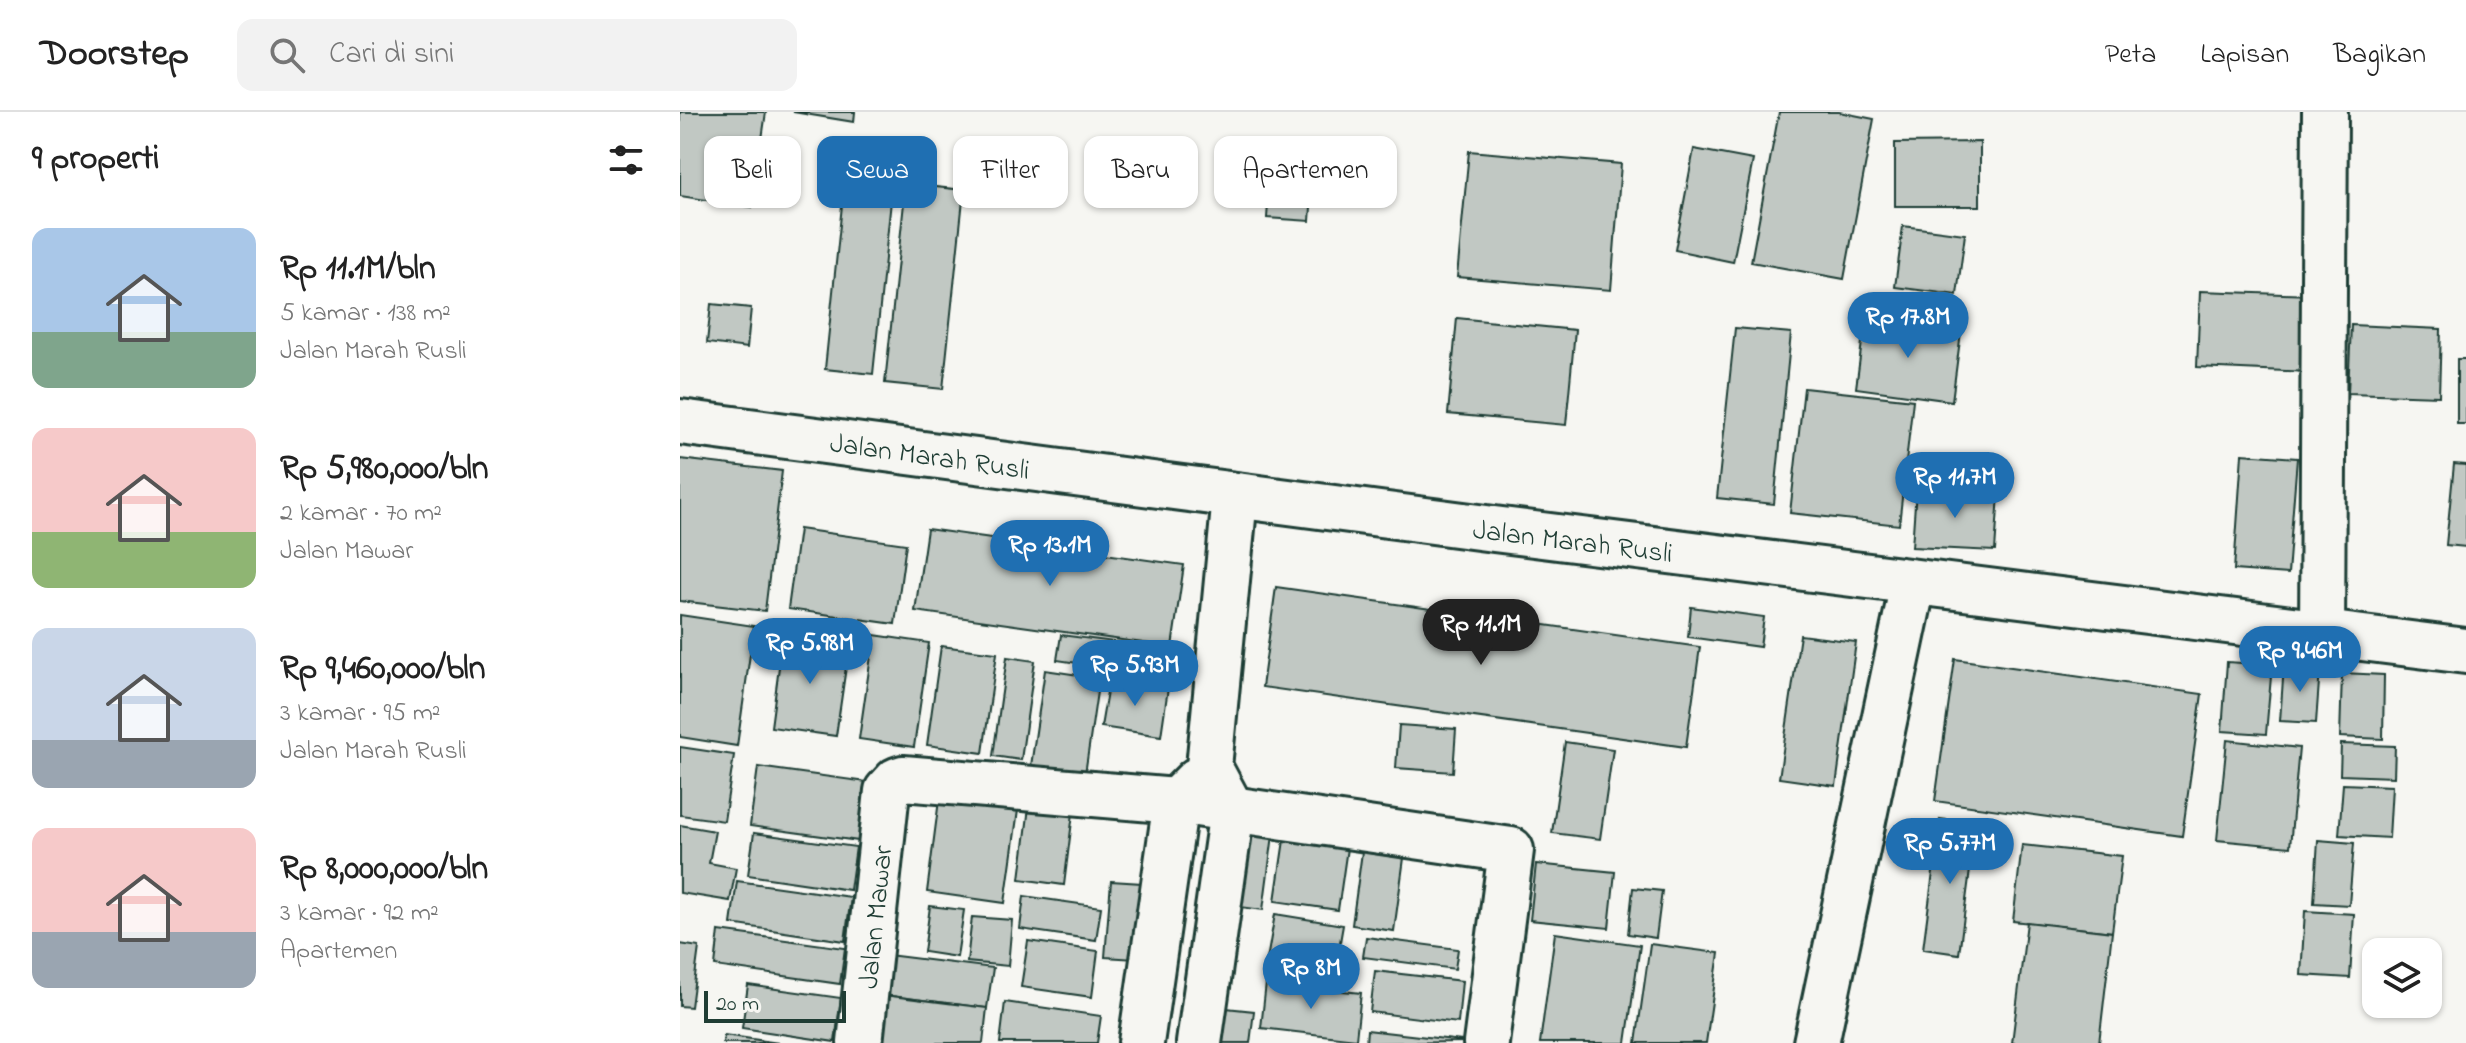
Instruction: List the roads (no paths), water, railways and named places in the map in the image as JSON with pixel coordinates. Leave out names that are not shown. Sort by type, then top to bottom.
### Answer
[{"type":"street","points":[[2322,634],[2325,112]]},
{"type":"street","name":"Jalan Marah Rusli","points":[[680,422],[1913,584],[2466,651]]},
{"type":"street","points":[[1199,1043],[1232,810],[1209,767],[1235,497]]},
{"type":"street","points":[[1816,1043],[1913,584]]},
{"type":"street","points":[[1141,1043],[1176,801],[1209,767]]},
{"type":"street","name":"Jalan Mawar","points":[[860,1043],[887,791],[897,780],[903,778],[1176,801]]},
{"type":"street","points":[[1176,801],[1511,850],[1486,1043]]}]
